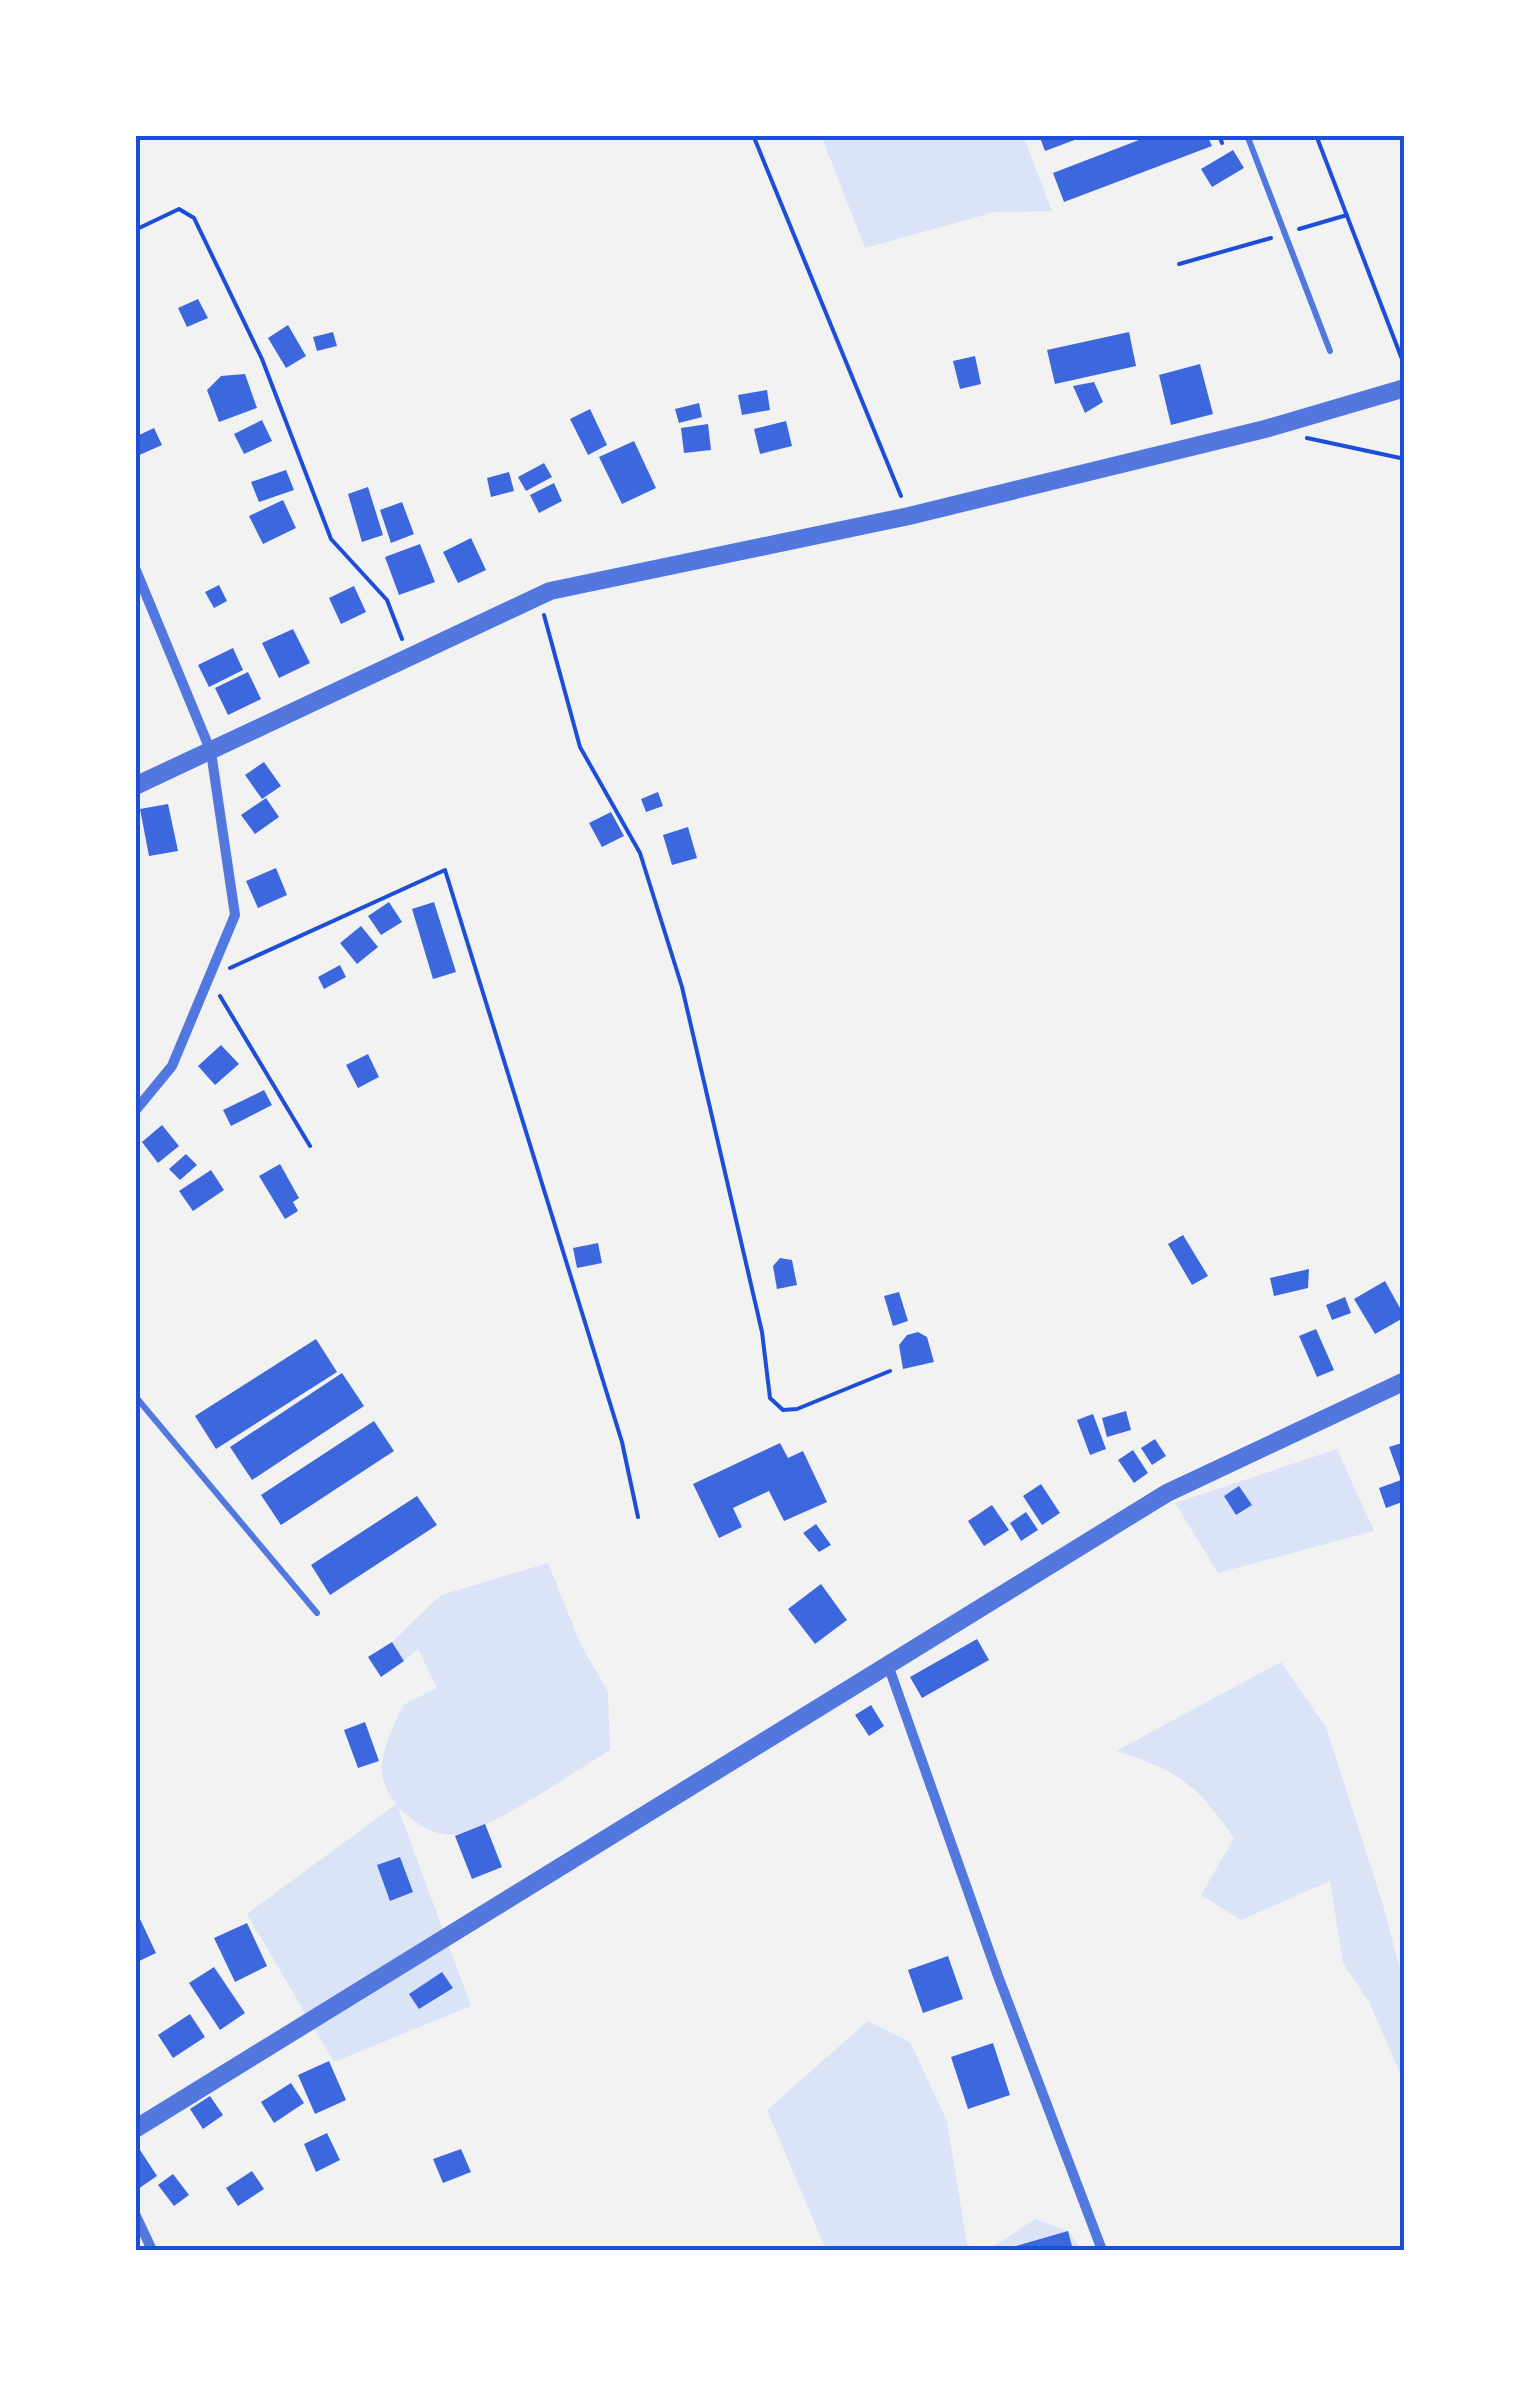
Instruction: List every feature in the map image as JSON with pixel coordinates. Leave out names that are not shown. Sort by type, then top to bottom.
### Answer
[{"type":"street","points":[[135,786],[539,596],[910,516],[1265,428],[1405,388]]},
{"type":"street","points":[[135,568],[212,752],[236,914],[172,1066],[135,1111]]},
{"type":"street","points":[[135,2129],[1167,1494],[1405,1381]]},
{"type":"street","points":[[888,1665],[1102,2250]]},
{"type":"street","points":[[135,2214],[152,2250]]},
{"type":"lane","points":[[1247,135],[1330,351]]},
{"type":"lane","points":[[135,1396],[317,1613]]},
{"type":"path","points":[[753,135],[910,516]]},
{"type":"path","points":[[1219,135],[1222,143]]},
{"type":"path","points":[[1316,135],[1405,367]]},
{"type":"path","points":[[135,230],[179,209],[194,218],[262,359],[332,539],[388,600],[409,658]]},
{"type":"path","points":[[1291,232],[1347,215]]},
{"type":"path","points":[[1180,264],[1272,237]]},
{"type":"path","points":[[1300,436],[1405,458]]},
{"type":"path","points":[[539,596],[580,746],[640,853],[682,987],[762,1332],[770,1398],[783,1410],[797,1409],[890,1371]]},
{"type":"path","points":[[310,1146],[209,977],[446,870],[622,1442],[638,1517]]},
{"type":"shaded area","points":[[821,135],[1023,135],[1052,211],[995,212],[865,248]]},
{"type":"shaded area","points":[[1337,1449],[1374,1531],[1218,1573],[1175,1503]]},
{"type":"shaded area","points":[[548,1563],[580,1643],[608,1692],[610,1750],[507,1814],[465,1833],[435,1832],[398,1808],[471,2006],[334,2062],[247,1914],[396,1804],[383,1779],[387,1743],[403,1705],[437,1688],[418,1649],[404,1661],[392,1642],[441,1595]]},
{"type":"shaded area","points":[[1281,1662],[1326,1727],[1384,1908],[1405,1989],[1405,2084],[1369,2002],[1343,1963],[1330,1881],[1241,1920],[1201,1895],[1234,1838],[1221,1820],[1197,1792],[1171,1773],[1116,1751]]},
{"type":"shaded area","points":[[868,2021],[910,2042],[947,2121],[968,2250],[826,2250],[767,2110]]},
{"type":"shaded area","points":[[1035,2219],[1068,2231],[1082,2250],[988,2250]]},
{"type":"building","points":[[1039,135],[1088,135],[1045,151]]},
{"type":"building","points":[[1152,135],[1207,135],[1212,146],[1064,202],[1053,173]]},
{"type":"building","points":[[1233,150],[1244,168],[1212,187],[1201,169]]},
{"type":"building","points":[[198,299],[208,318],[187,327],[178,308]]},
{"type":"building","points":[[288,325],[306,356],[286,368],[268,338]]},
{"type":"building","points":[[333,332],[337,346],[317,351],[313,337]]},
{"type":"building","points":[[1129,332],[1136,366],[1055,384],[1047,350]]},
{"type":"building","points":[[975,356],[981,384],[960,389],[953,361]]},
{"type":"building","points":[[1200,364],[1213,414],[1171,425],[1159,375]]},
{"type":"building","points":[[245,374],[257,408],[219,422],[207,390],[221,376]]},
{"type":"building","points":[[1094,382],[1103,402],[1085,413],[1073,386]]},
{"type":"building","points":[[767,390],[770,410],[742,415],[738,395]]},
{"type":"building","points":[[699,403],[702,417],[679,423],[675,409]]},
{"type":"building","points":[[590,409],[607,445],[588,455],[570,419]]},
{"type":"building","points":[[262,420],[272,441],[244,454],[234,434]]},
{"type":"building","points":[[786,421],[792,446],[760,454],[754,429]]},
{"type":"building","points":[[708,424],[711,450],[684,453],[681,428]]},
{"type":"building","points":[[154,428],[162,445],[135,457],[135,437]]},
{"type":"building","points":[[634,441],[656,488],[622,504],[599,457]]},
{"type":"building","points":[[544,463],[552,477],[526,491],[518,477]]},
{"type":"building","points":[[286,470],[294,490],[259,502],[251,482]]},
{"type":"building","points":[[509,472],[514,491],[491,497],[487,478]]},
{"type":"building","points":[[554,483],[562,501],[539,513],[530,495]]},
{"type":"building","points":[[368,487],[383,535],[362,542],[348,494]]},
{"type":"building","points":[[283,500],[296,528],[263,544],[249,516]]},
{"type":"building","points":[[402,502],[414,534],[391,543],[380,510]]},
{"type":"building","points":[[471,538],[486,570],[458,583],[443,552]]},
{"type":"building","points":[[420,544],[435,582],[399,595],[385,557]]},
{"type":"building","points":[[219,585],[227,601],[214,608],[205,592]]},
{"type":"building","points":[[354,586],[366,612],[341,624],[329,598]]},
{"type":"building","points":[[293,629],[310,663],[279,678],[262,643]]},
{"type":"building","points":[[233,648],[243,670],[209,687],[198,665]]},
{"type":"building","points":[[248,672],[261,699],[228,715],[215,688]]},
{"type":"building","points":[[264,762],[281,786],[262,799],[245,775]]},
{"type":"building","points":[[658,792],[663,806],[646,812],[641,799]]},
{"type":"building","points":[[266,798],[279,817],[255,834],[241,815]]},
{"type":"building","points":[[168,804],[178,851],[149,856],[140,809]]},
{"type":"building","points":[[611,812],[624,836],[602,847],[589,823]]},
{"type":"building","points":[[688,827],[697,858],[672,865],[663,835]]},
{"type":"building","points":[[276,868],[287,895],[258,908],[246,881]]},
{"type":"building","points":[[389,902],[402,922],[381,935],[368,916]]},
{"type":"building","points":[[434,902],[456,972],[433,979],[412,909]]},
{"type":"building","points":[[361,926],[378,947],[357,964],[340,943]]},
{"type":"building","points":[[340,965],[346,977],[324,989],[318,977]]},
{"type":"building","points":[[221,1045],[239,1064],[215,1085],[198,1066]]},
{"type":"building","points":[[368,1054],[379,1077],[358,1088],[346,1065]]},
{"type":"building","points":[[264,1090],[272,1105],[231,1126],[223,1110]]},
{"type":"building","points":[[162,1125],[179,1146],[158,1163],[142,1142]]},
{"type":"building","points":[[186,1154],[197,1165],[180,1180],[169,1169]]},
{"type":"building","points":[[280,1164],[299,1198],[293,1202],[298,1211],[285,1219],[259,1176]]},
{"type":"building","points":[[211,1170],[224,1190],[193,1211],[179,1191]]},
{"type":"building","points":[[1183,1235],[1208,1276],[1192,1285],[1168,1244]]},
{"type":"building","points":[[598,1243],[602,1263],[577,1268],[573,1248]]},
{"type":"building","points":[[780,1258],[792,1260],[797,1285],[777,1289],[773,1266]]},
{"type":"building","points":[[1309,1269],[1308,1288],[1274,1296],[1270,1278]]},
{"type":"building","points":[[1385,1281],[1405,1317],[1375,1334],[1354,1299]]},
{"type":"building","points":[[899,1292],[908,1321],[893,1326],[884,1296]]},
{"type":"building","points":[[1345,1297],[1351,1313],[1332,1320],[1326,1305]]},
{"type":"building","points":[[1316,1329],[1334,1370],[1317,1377],[1299,1336]]},
{"type":"building","points":[[918,1332],[927,1337],[934,1362],[903,1369],[899,1345],[907,1335]]},
{"type":"building","points":[[316,1339],[337,1372],[216,1449],[195,1416]]},
{"type":"building","points":[[342,1373],[364,1406],[252,1480],[230,1447]]},
{"type":"building","points":[[1126,1411],[1131,1430],[1107,1437],[1102,1418]]},
{"type":"building","points":[[1093,1414],[1106,1449],[1090,1455],[1077,1420]]},
{"type":"building","points":[[374,1421],[394,1451],[281,1525],[261,1495]]},
{"type":"building","points":[[1155,1439],[1166,1456],[1152,1465],[1141,1448]]},
{"type":"building","points":[[780,1443],[788,1458],[803,1451],[827,1502],[784,1521],[769,1491],[733,1508],[742,1527],[719,1538],[693,1484]]},
{"type":"building","points":[[1402,1443],[1405,1501],[1386,1508],[1379,1488],[1401,1480],[1389,1447]]},
{"type":"building","points":[[1133,1450],[1148,1473],[1134,1483],[1118,1460]]},
{"type":"building","points":[[1041,1484],[1060,1513],[1042,1525],[1023,1496]]},
{"type":"building","points":[[1239,1486],[1252,1505],[1236,1515],[1224,1496]]},
{"type":"building","points":[[417,1496],[437,1525],[330,1595],[311,1565]]},
{"type":"building","points":[[992,1505],[1009,1530],[984,1546],[968,1521]]},
{"type":"building","points":[[1026,1512],[1038,1530],[1021,1541],[1010,1523]]},
{"type":"building","points":[[816,1524],[831,1545],[819,1552],[803,1533]]},
{"type":"building","points":[[821,1584],[847,1620],[815,1644],[788,1609]]},
{"type":"building","points":[[977,1639],[989,1660],[922,1698],[910,1677]]},
{"type":"building","points":[[392,1642],[404,1661],[381,1677],[368,1657]]},
{"type":"building","points":[[871,1705],[884,1726],[869,1736],[855,1715]]},
{"type":"building","points":[[365,1722],[379,1761],[358,1768],[344,1730]]},
{"type":"building","points":[[485,1824],[502,1867],[472,1879],[455,1836]]},
{"type":"building","points":[[400,1857],[413,1892],[390,1901],[377,1865]]},
{"type":"building","points":[[140,1919],[156,1953],[135,1963],[135,1921]]},
{"type":"building","points":[[247,1923],[267,1966],[235,1982],[214,1938]]},
{"type":"building","points":[[948,1956],[963,1999],[923,2013],[908,1970]]},
{"type":"building","points":[[214,1967],[245,2013],[220,2030],[189,1983]]},
{"type":"building","points":[[442,1972],[453,1988],[419,2009],[409,1994]]},
{"type":"building","points":[[190,2014],[205,2037],[173,2058],[158,2035]]},
{"type":"building","points":[[993,2043],[1010,2095],[968,2109],[951,2057]]},
{"type":"building","points":[[329,2061],[346,2100],[315,2114],[298,2075]]},
{"type":"building","points":[[291,2083],[304,2103],[274,2123],[261,2102]]},
{"type":"building","points":[[210,2096],[223,2115],[203,2129],[190,2109]]},
{"type":"building","points":[[327,2133],[340,2160],[316,2172],[304,2144]]},
{"type":"building","points":[[461,2149],[471,2172],[443,2183],[433,2159]]},
{"type":"building","points":[[140,2150],[157,2176],[138,2189],[135,2153]]},
{"type":"building","points":[[252,2171],[264,2189],[238,2206],[226,2188]]},
{"type":"building","points":[[173,2174],[189,2195],[174,2206],[158,2185]]},
{"type":"building","points":[[1068,2231],[1073,2250],[1006,2250],[1006,2249]]}]
